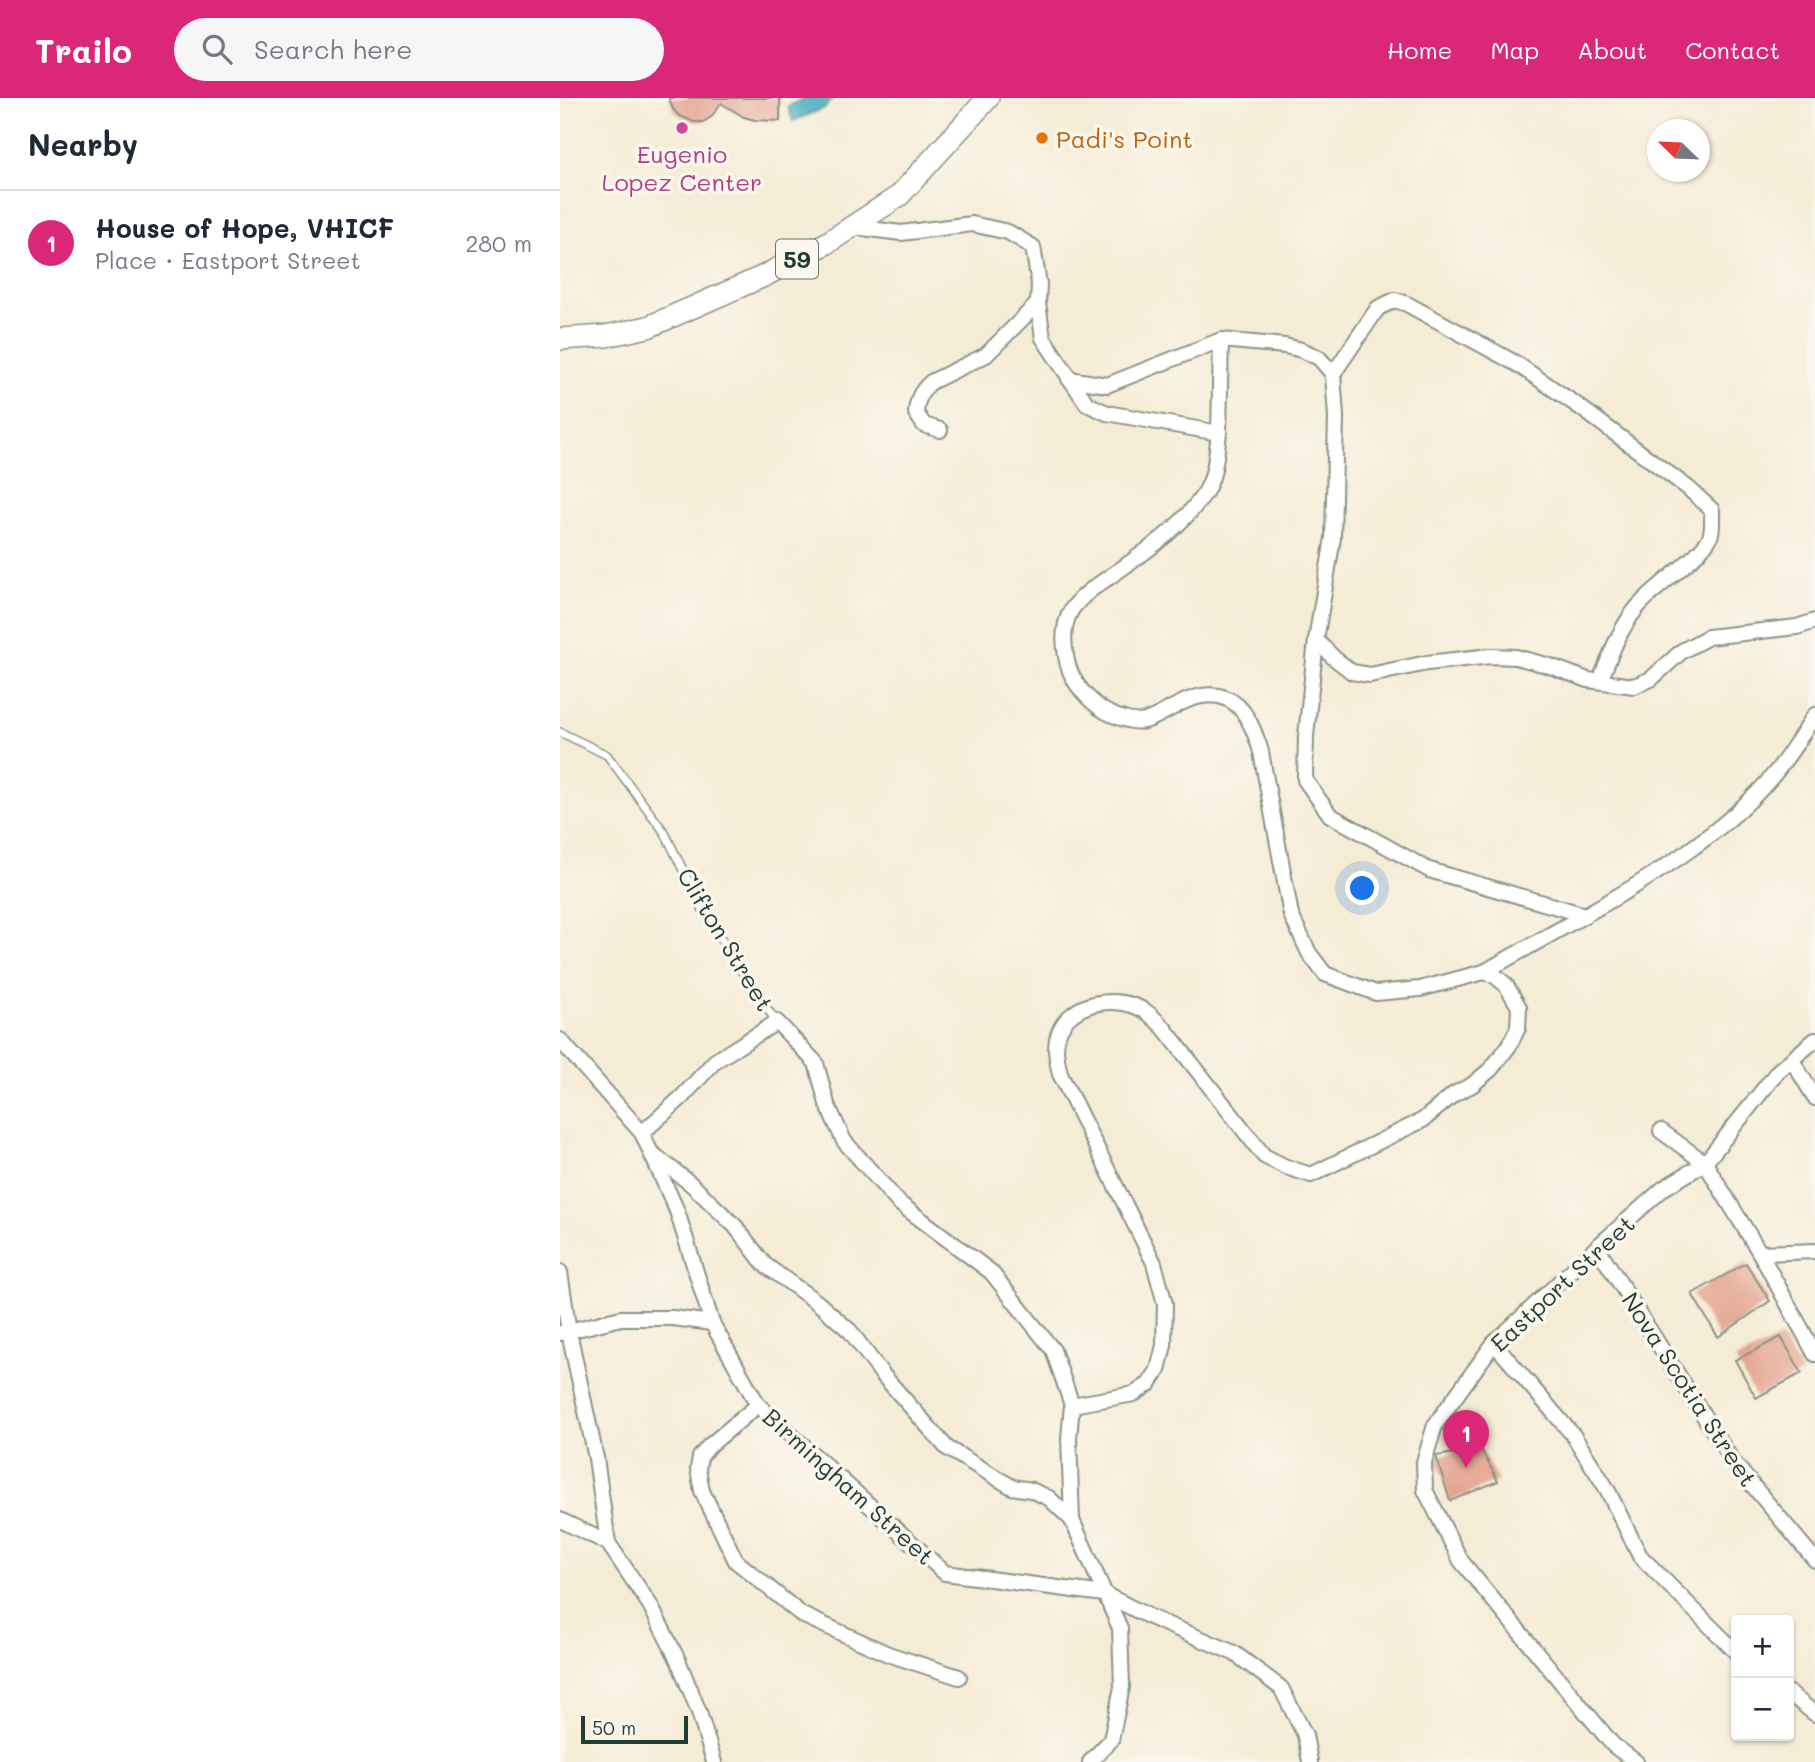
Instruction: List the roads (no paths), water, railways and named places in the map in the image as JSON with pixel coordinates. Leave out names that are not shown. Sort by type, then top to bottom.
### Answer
[{"type":"main road","name":"59","points":[[560,339],[606,335],[648,327],[764,276],[854,227],[899,196],[988,98]]},
{"type":"street","points":[[854,227],[901,233],[972,224],[1008,232],[1034,247],[1043,338],[1087,404],[1107,413],[1219,433]]},
{"type":"street","points":[[1585,915],[1429,870],[1330,815],[1305,780],[1306,736],[1316,640],[1333,538],[1336,417],[1334,374],[1378,308],[1395,300],[1407,304],[1517,364],[1688,488],[1712,510],[1712,526],[1703,548],[1660,584],[1636,609],[1618,638],[1600,681]]},
{"type":"street","points":[[940,430],[923,425],[916,413],[924,388],[986,355],[1038,303]]},
{"type":"street","points":[[1069,379],[1107,384],[1221,340],[1302,350],[1319,358],[1334,374]]},
{"type":"street","points":[[1221,340],[1219,433],[1212,476],[1205,493],[1182,521],[1084,596],[1071,611],[1063,635],[1068,669],[1091,701],[1121,718],[1143,722],[1188,700],[1207,695],[1221,695],[1234,701],[1253,726],[1261,752],[1291,915],[1309,953],[1325,974],[1376,993],[1420,989],[1484,972],[1649,879],[1727,820],[1774,774],[1815,715]]},
{"type":"street","points":[[1316,640],[1352,672],[1370,675],[1426,663],[1491,656],[1516,657],[1588,680],[1634,686],[1651,680],[1682,651],[1708,637],[1797,627],[1815,621]]},
{"type":"street","points":[[1072,1405],[1134,1394],[1149,1384],[1158,1370],[1164,1345],[1165,1304],[1154,1263],[1060,1074],[1056,1054],[1058,1035],[1067,1019],[1083,1006],[1100,1003],[1122,1003],[1146,1012],[1164,1028],[1264,1156],[1311,1175],[1423,1120],[1454,1094],[1472,1086],[1491,1069],[1509,1046],[1518,1028],[1519,1007],[1506,985],[1494,975],[1484,972]]},
{"type":"street","points":[[642,1133],[682,1097],[715,1061],[777,1022]]},
{"type":"street","name":"Clifton Street","points":[[777,1022],[816,1063],[827,1104],[844,1141],[899,1203],[990,1272],[1053,1350],[1072,1405],[1069,1438],[1072,1520],[1120,1628],[1122,1687],[1111,1740],[1090,1762]]},
{"type":"street","name":"Birmingham Street","points":[[560,1040],[642,1133],[677,1211],[712,1322],[758,1405],[946,1573],[1104,1594]]},
{"type":"street","name":"Eastport Street","points":[[1636,1762],[1614,1745],[1461,1562],[1425,1490],[1424,1462],[1434,1425],[1494,1343],[1664,1188],[1705,1163],[1779,1071],[1815,1040]]},
{"type":"street","points":[[1792,1060],[1815,1098]]},
{"type":"street","points":[[1661,1131],[1705,1163],[1815,1354]]},
{"type":"street","points":[[650,1152],[691,1184],[735,1226],[765,1265],[818,1303],[850,1331],[889,1383],[947,1448],[1012,1487],[1031,1490],[1049,1498],[1072,1520]]},
{"type":"street","name":"Nova Scotia Street","points":[[1597,1247],[1733,1462],[1815,1560]]},
{"type":"street","points":[[1759,1253],[1815,1251]]},
{"type":"street","points":[[560,1272],[565,1333],[596,1458],[608,1543],[650,1605],[678,1660],[715,1761]]},
{"type":"street","points":[[565,1333],[621,1318],[673,1318],[712,1322]]},
{"type":"street","points":[[1494,1343],[1573,1435],[1606,1489],[1640,1556],[1731,1647]]},
{"type":"street","points":[[758,1405],[709,1446],[700,1457],[698,1469],[702,1491],[736,1561],[803,1615],[888,1654],[959,1677]]},
{"type":"street","points":[[560,1520],[608,1543]]},
{"type":"street","points":[[1104,1594],[1234,1653],[1281,1688],[1305,1735],[1310,1762]]},
{"type":"street","points":[[1794,1697],[1815,1714]]},
{"type":"lane","name":"Clifton Street","points":[[560,732],[607,755],[666,833],[700,905],[754,991],[777,1022]]},
{"type":"water","points":[[803,98],[833,98],[825,108],[793,121],[788,107]]},
{"type":"place","name":"Eugenio Lopez Center","points":[[682,128]]},
{"type":"place","name":"Padi's Point","points":[[1042,138]]},
{"type":"place","name":"House of Hope, VHICF","points":[[1466,1468]]}]
